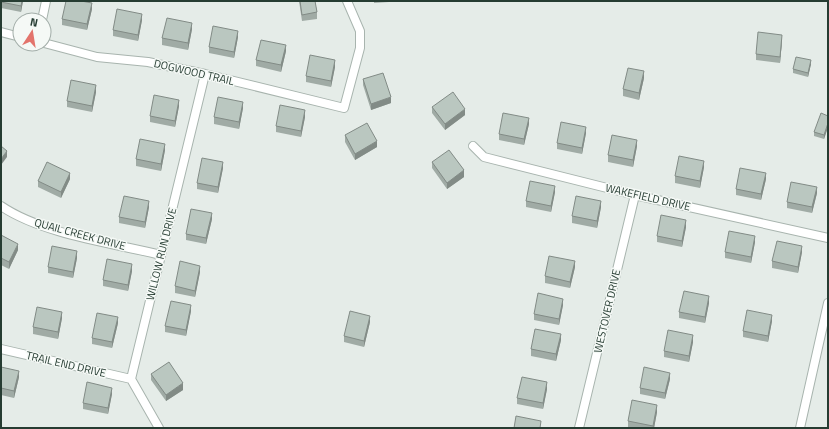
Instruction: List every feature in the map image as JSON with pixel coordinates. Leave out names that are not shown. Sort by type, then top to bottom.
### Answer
[{"type":"street","points":[[44,12],[46,1]]},
{"type":"street","name":"DOGWOOD TRAIL","points":[[52,45],[97,57],[148,62],[205,74],[344,108],[360,48],[360,31],[347,1]]},
{"type":"street","points":[[1,32],[12,35]]},
{"type":"street","name":"WILLOW RUN DRIVE","points":[[131,379],[205,74]]},
{"type":"street","name":"WAKEFIELD DRIVE","points":[[473,146],[484,157],[635,195],[828,238]]},
{"type":"street","name":"WESTOVER DRIVE","points":[[579,428],[635,195]]},
{"type":"street","name":"QUAIL CREEK DRIVE","points":[[1,206],[15,216],[49,229],[161,255]]},
{"type":"street","points":[[800,428],[828,303]]},
{"type":"street","name":"TRAIL END DRIVE","points":[[1,348],[131,379]]},
{"type":"street","points":[[131,379],[159,428]]},
{"type":"building","points":[[1,1],[22,1],[21,6]]},
{"type":"building","points":[[66,1],[92,3],[87,24],[62,19]]},
{"type":"building","points":[[300,1],[315,1],[317,12],[302,15]]},
{"type":"building","points":[[117,9],[142,14],[138,35],[113,30]]},
{"type":"building","points":[[167,18],[192,23],[188,43],[162,38]]},
{"type":"building","points":[[213,26],[238,31],[234,52],[209,47]]},
{"type":"building","points":[[758,32],[782,35],[780,57],[756,54]]},
{"type":"building","points":[[261,40],[286,45],[281,65],[256,60]]},
{"type":"building","points":[[310,55],[335,60],[331,81],[306,76]]},
{"type":"building","points":[[796,57],[811,60],[808,73],[793,69]]},
{"type":"building","points":[[628,68],[644,71],[639,93],[623,89]]},
{"type":"building","points":[[383,73],[391,97],[371,104],[363,79]]},
{"type":"building","points":[[71,80],[96,85],[92,106],[67,101]]},
{"type":"building","points":[[453,92],[465,109],[445,124],[432,107]]},
{"type":"building","points":[[154,95],[179,100],[175,121],[150,116]]},
{"type":"building","points":[[218,97],[243,102],[239,122],[214,117]]},
{"type":"building","points":[[280,105],[305,110],[301,131],[276,126]]},
{"type":"building","points":[[503,113],[529,118],[524,139],[499,134]]},
{"type":"building","points":[[821,113],[828,116],[828,123],[824,135],[814,132]]},
{"type":"building","points":[[561,122],[586,127],[582,148],[557,143]]},
{"type":"building","points":[[367,123],[377,141],[355,154],[345,135]]},
{"type":"building","points":[[612,135],[637,140],[633,160],[608,155]]},
{"type":"building","points":[[140,139],[165,144],[161,164],[136,159]]},
{"type":"building","points":[[1,146],[7,151],[1,159]]},
{"type":"building","points":[[449,150],[464,170],[447,183],[432,162]]},
{"type":"building","points":[[679,156],[704,161],[700,181],[675,176]]},
{"type":"building","points":[[202,158],[223,162],[218,187],[197,183]]},
{"type":"building","points":[[47,162],[70,173],[61,192],[38,181]]},
{"type":"building","points":[[740,168],[766,173],[761,194],[736,189]]},
{"type":"building","points":[[530,181],[555,186],[551,206],[526,201]]},
{"type":"building","points":[[791,182],[817,187],[812,207],[787,202]]},
{"type":"building","points":[[124,196],[149,201],[145,222],[119,217]]},
{"type":"building","points":[[576,196],[601,201],[597,221],[572,216]]},
{"type":"building","points":[[191,209],[212,213],[206,238],[186,234]]},
{"type":"building","points":[[661,215],[686,220],[682,241],[657,236]]},
{"type":"building","points":[[729,231],[755,236],[751,257],[725,252]]},
{"type":"building","points":[[1,235],[18,244],[9,262],[1,258]]},
{"type":"building","points":[[777,241],[802,246],[798,267],[772,261]]},
{"type":"building","points":[[52,246],[77,251],[73,272],[48,267]]},
{"type":"building","points":[[549,256],[575,261],[570,282],[545,276]]},
{"type":"building","points":[[107,259],[132,264],[128,285],[103,280]]},
{"type":"building","points":[[180,261],[200,266],[195,291],[175,286]]},
{"type":"building","points":[[684,291],[709,296],[705,317],[679,312]]},
{"type":"building","points":[[538,293],[563,299],[559,319],[534,314]]},
{"type":"building","points":[[171,301],[191,305],[186,330],[165,326]]},
{"type":"building","points":[[37,307],[62,312],[58,332],[33,327]]},
{"type":"building","points":[[747,310],[772,315],[768,336],[743,331]]},
{"type":"building","points":[[350,311],[370,316],[364,341],[344,336]]},
{"type":"building","points":[[97,313],[118,317],[112,342],[92,338]]},
{"type":"building","points":[[535,329],[561,334],[556,354],[531,349]]},
{"type":"building","points":[[668,330],[693,335],[689,356],[664,351]]},
{"type":"building","points":[[169,362],[183,383],[166,395],[151,374]]},
{"type":"building","points":[[1,367],[19,371],[14,391],[1,388]]},
{"type":"building","points":[[644,367],[670,373],[665,393],[640,388]]},
{"type":"building","points":[[522,377],[547,382],[543,403],[517,398]]},
{"type":"building","points":[[87,382],[112,388],[108,408],[83,403]]},
{"type":"building","points":[[632,400],[657,405],[653,426],[628,421]]},
{"type":"building","points":[[516,416],[541,421],[540,428],[514,428]]}]
